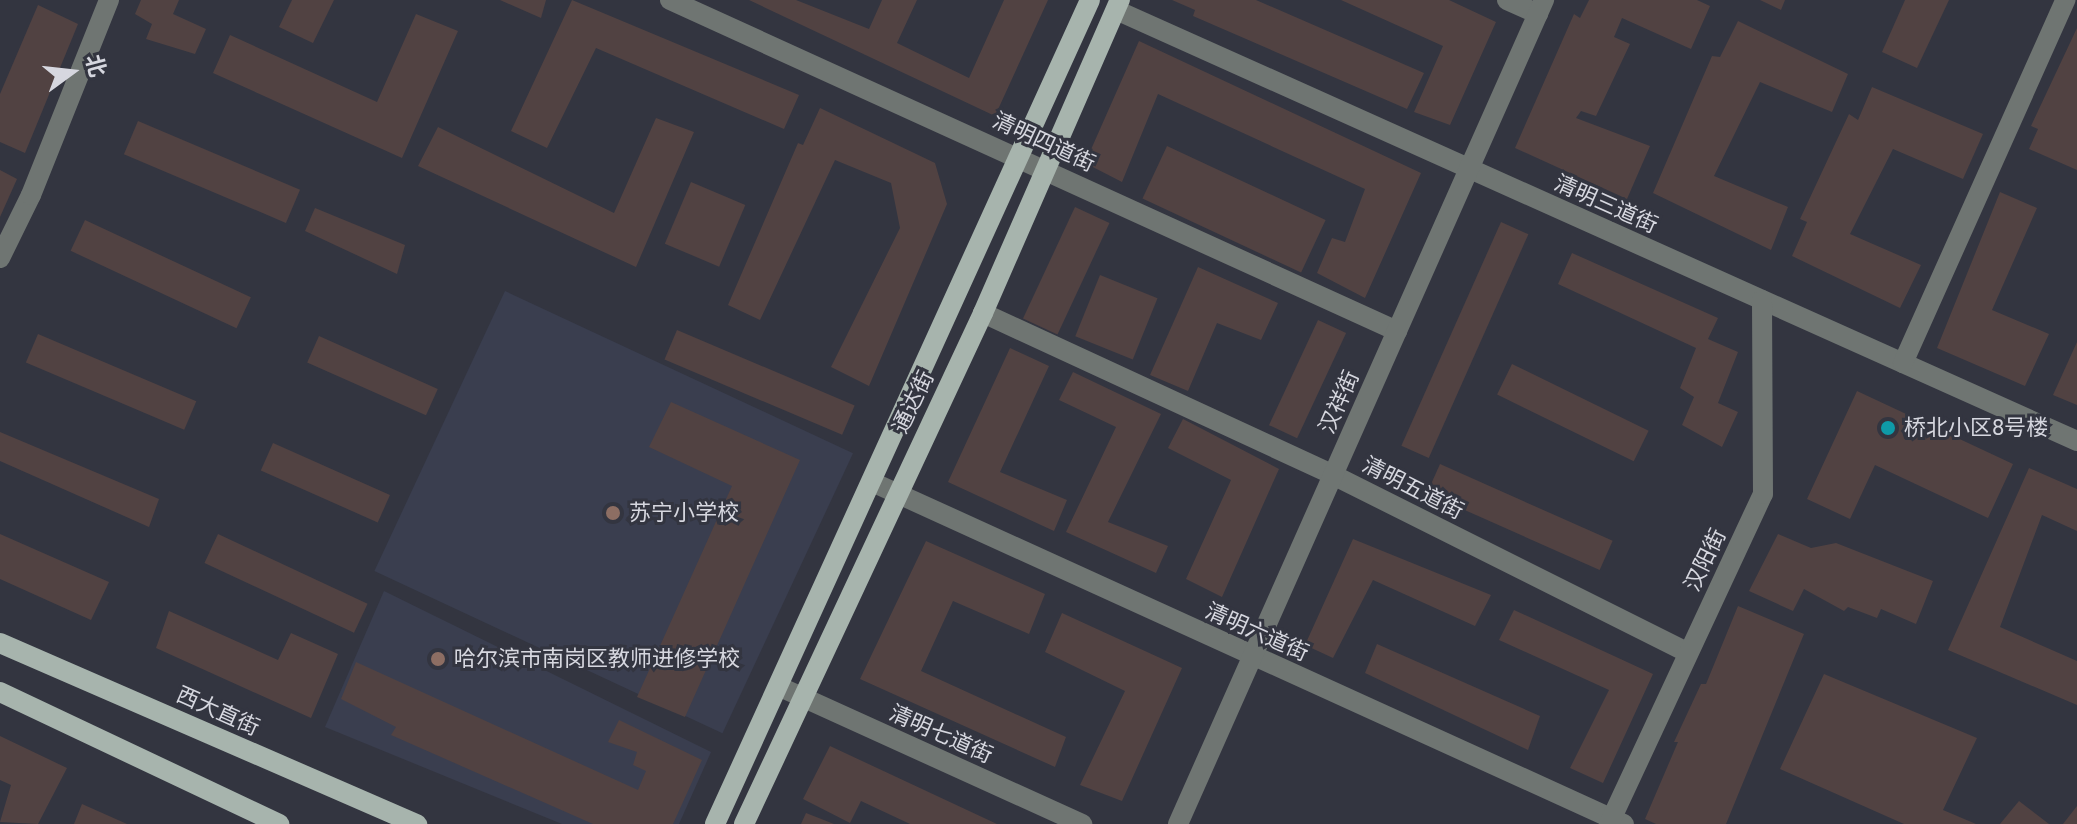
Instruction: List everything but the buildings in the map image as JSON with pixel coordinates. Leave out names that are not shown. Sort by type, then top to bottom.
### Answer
[{"type":"main road","name":"通达街","points":[[715,824],[1021,158],[1090,0]]},
{"type":"main road","name":"通达街","points":[[744,824],[895,492],[983,313],[1043,168],[1118,5]]},
{"type":"main road","name":"西大直街","points":[[0,643],[417,824]]},
{"type":"main road","points":[[0,692],[279,824]]},
{"type":"street","points":[[0,258],[31,195],[109,0]]},
{"type":"street","name":"清明四道街","points":[[670,0],[1397,331]]},
{"type":"street","points":[[1507,0],[1541,7]]},
{"type":"street","points":[[1903,363],[2065,0]]},
{"type":"street","name":"清明三道街","points":[[1118,5],[1469,168],[2077,441]]},
{"type":"street","name":"汉祥街","points":[[1178,824],[1541,7]]},
{"type":"street","name":"汉阳街","points":[[1615,822],[1687,652],[1763,494],[1762,300]]},
{"type":"street","name":"清明五道街","points":[[983,313],[1333,475],[1687,652]]},
{"type":"street","name":"清明六道街","points":[[872,482],[1615,822]]},
{"type":"street","name":"清明七道街","points":[[780,687],[1082,824]]},
{"type":"shaded area","name":"苏宁小学校","points":[[505,291],[853,453],[722,733],[374,571]]},
{"type":"shaded area","name":"哈尔滨市南岗区教师进修学校","points":[[384,591],[711,752],[679,824],[562,824],[325,727]]},
{"type":"place","name":"桥北小区8号楼","points":[[1888,428]]},
{"type":"place","name":"苏宁小学校","points":[[613,513]]},
{"type":"place","name":"哈尔滨市南岗区教师进修学校","points":[[438,659]]}]
